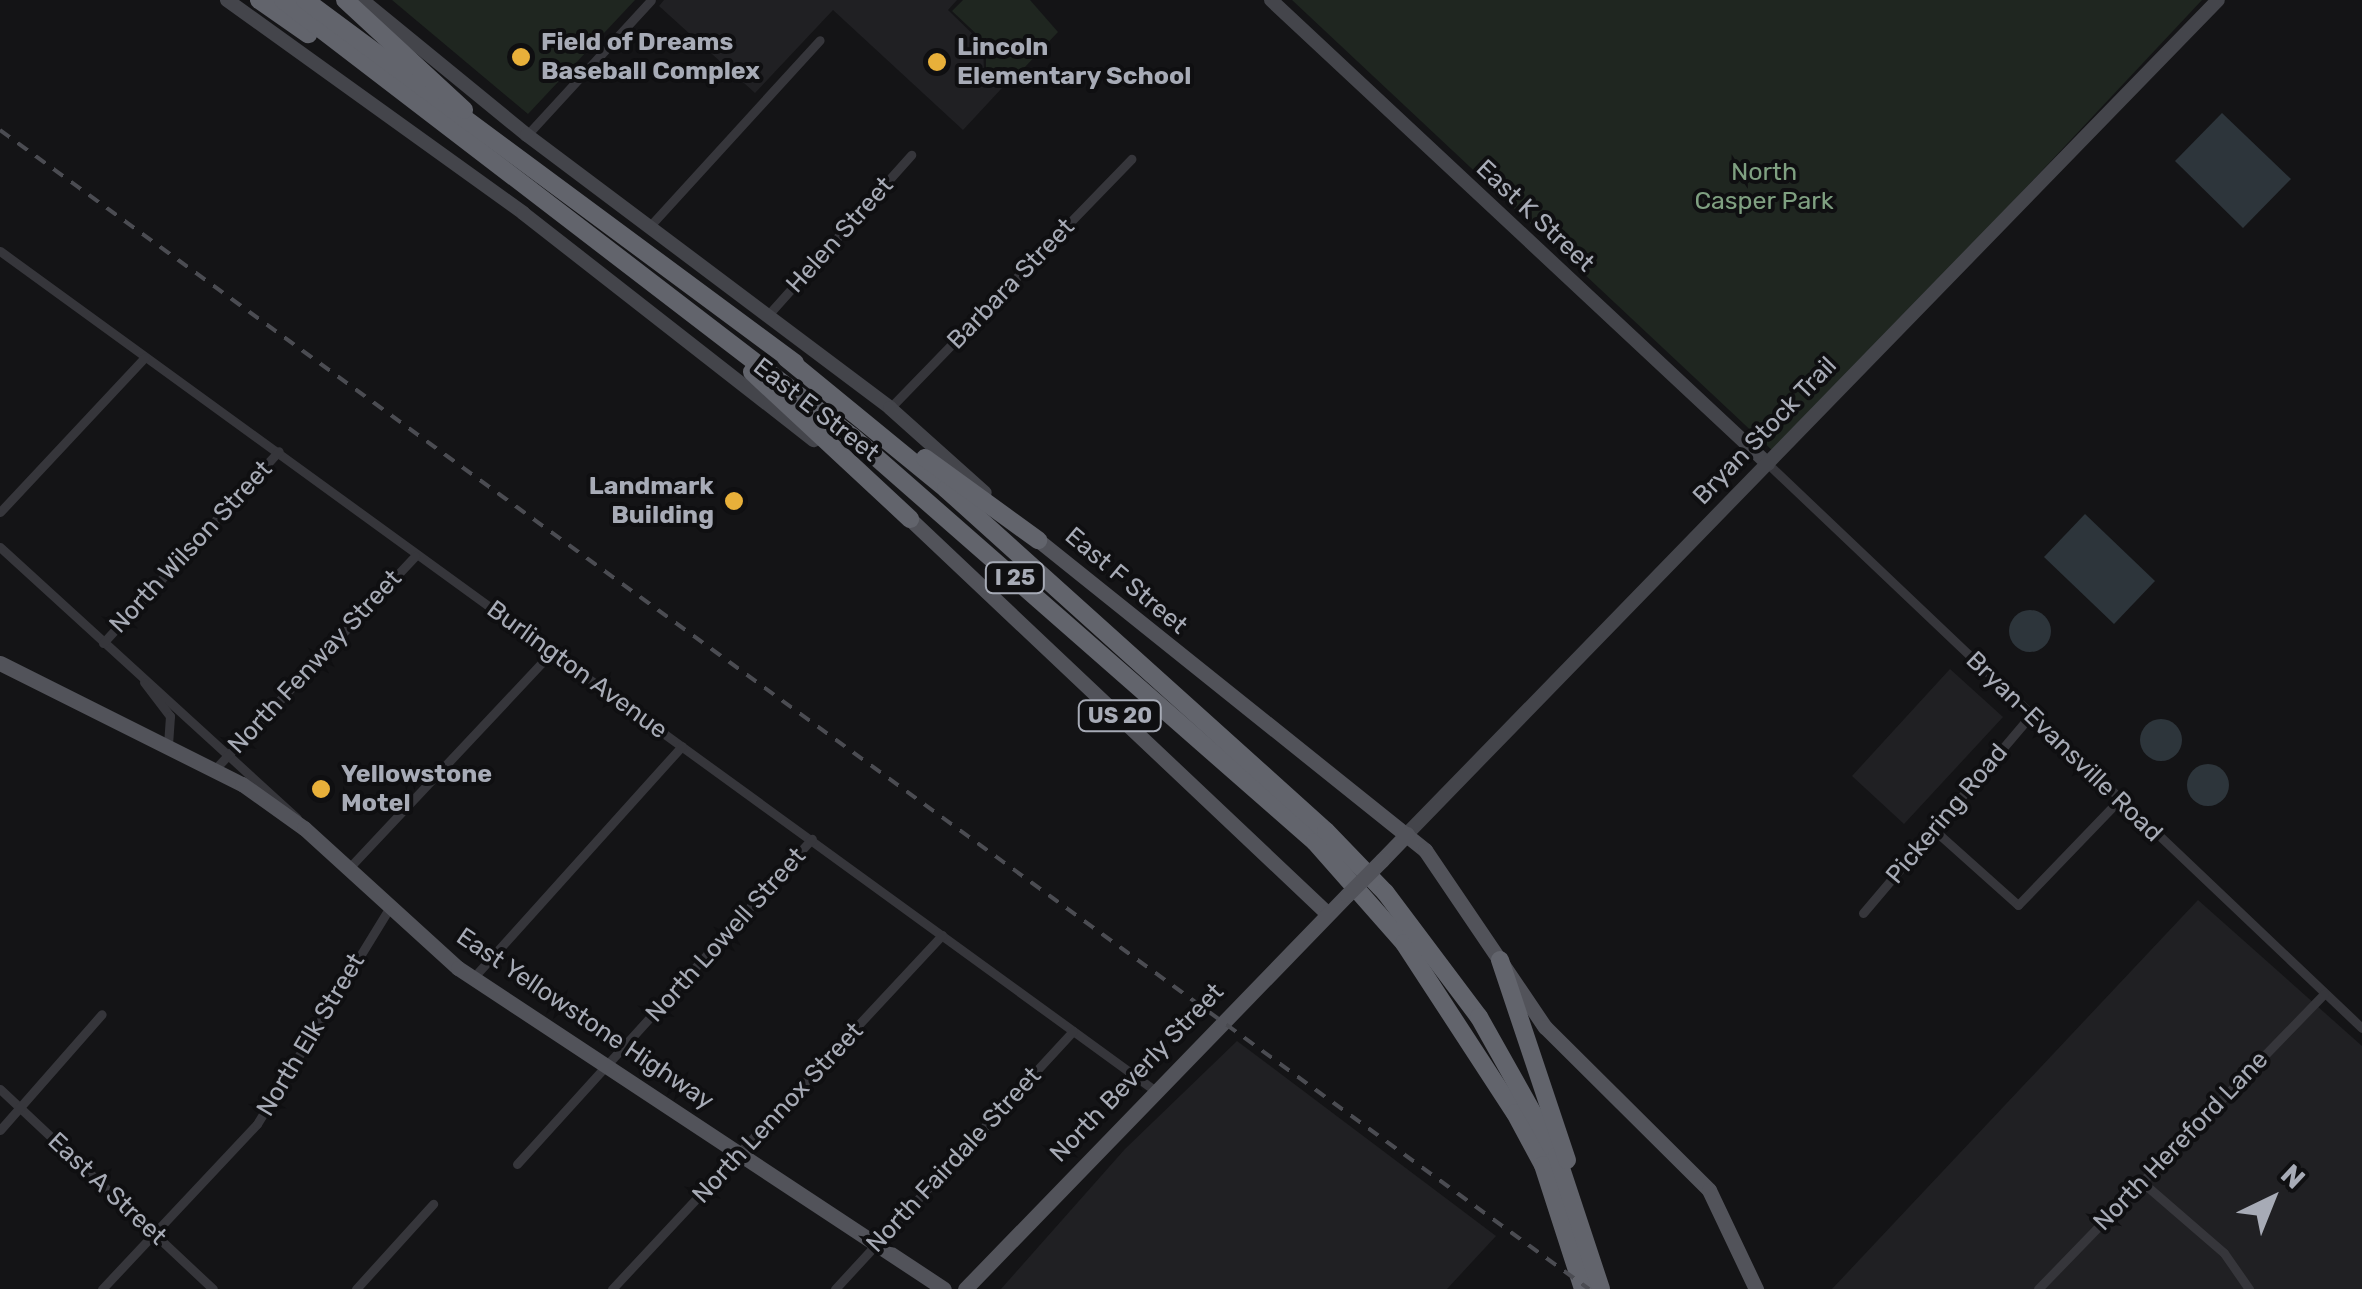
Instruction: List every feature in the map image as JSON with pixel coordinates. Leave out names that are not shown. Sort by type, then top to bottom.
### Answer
[{"type":"highway","points":[[259,0],[384,83]]},
{"type":"highway","name":"I 25","points":[[282,0],[384,83],[706,325],[946,516],[1316,842],[1376,904],[1444,996],[1515,1113],[1543,1165],[1583,1289]]},
{"type":"highway","name":"I 25","points":[[305,0],[546,184],[786,358],[946,489],[1326,831],[1385,892],[1498,1050],[1557,1156],[1599,1280]]},
{"type":"highway","points":[[345,0],[546,184]]},
{"type":"highway","name":"US 20","points":[[706,325],[910,519]]},
{"type":"highway","points":[[786,358],[1038,540]]},
{"type":"highway","points":[[1500,960],[1552,1106],[1599,1280]]},
{"type":"main road","name":"East E Street","points":[[227,0],[524,213],[910,519],[1328,914]]},
{"type":"main road","name":"East F Street","points":[[362,0],[527,135],[890,408],[1038,540],[1407,834],[1470,908],[1500,960],[1557,1040],[1709,1190],[1756,1289]]},
{"type":"main road","name":"East K Street","points":[[1272,0],[1768,464]]},
{"type":"main road","name":"Bryan Stock Trail","points":[[1347,895],[2218,0]]},
{"type":"main road","name":"East Yellowstone Highway","points":[[0,663],[216,768],[304,828],[472,978],[944,1289]]},
{"type":"main road","name":"North Beverly Street","points":[[966,1289],[1152,1089],[1347,895]]},
{"type":"street","points":[[527,135],[652,0]]},
{"type":"street","points":[[649,227],[820,40]]},
{"type":"street","name":"Helen Street","points":[[768,315],[911,155]]},
{"type":"street","name":"Barbara Street","points":[[890,408],[1131,158]]},
{"type":"street","points":[[0,268],[4,255]]},
{"type":"street","name":"Burlington Avenue","points":[[4,255],[278,451],[415,556],[812,839],[942,935],[1004,987],[1152,1089]]},
{"type":"street","points":[[0,512],[145,357]]},
{"type":"street","name":"North Wilson Street","points":[[103,643],[278,451]]},
{"type":"street","name":"Bryan-Evansville Road","points":[[1768,464],[2362,1028]]},
{"type":"street","points":[[0,547],[103,643],[286,802],[304,828]]},
{"type":"street","name":"North Fenway Street","points":[[216,768],[415,556]]},
{"type":"street","points":[[350,868],[553,651]]},
{"type":"street","points":[[136,672],[170,716],[168,744]]},
{"type":"street","name":"Pickering Road","points":[[1863,913],[2031,715]]},
{"type":"street","points":[[472,978],[682,746]]},
{"type":"street","points":[[1934,829],[2018,905],[2120,799]]},
{"type":"street","name":"North Lowell Street","points":[[518,1164],[812,839]]},
{"type":"street","name":"North Elk Street","points":[[102,1289],[257,1124],[390,908]]},
{"type":"street","name":"North Lennox Street","points":[[612,1289],[742,1155],[942,935]]},
{"type":"street","name":"North Hereford Lane","points":[[2038,1289],[2324,994]]},
{"type":"street","points":[[0,1130],[102,1014]]},
{"type":"street","name":"North Fairdale Street","points":[[835,1289],[1073,1031]]},
{"type":"street","name":"East A Street","points":[[0,1089],[214,1289]]},
{"type":"street","points":[[2142,1182],[2224,1253],[2249,1289]]},
{"type":"street","points":[[356,1289],[433,1204]]},
{"type":"shaded area","name":"Lincoln Elementary School","points":[[664,0],[957,0],[948,10],[983,44],[984,71],[1002,88],[963,130],[833,10],[755,93],[659,6]]},
{"type":"shaded area","points":[[2222,113],[2291,179],[2243,228],[2175,161]]},
{"type":"shaded area","points":[[2085,514],[2155,581],[2114,624],[2044,557]]},
{"type":"shaded area","points":[[2030,610],[2045,616],[2051,631],[2045,646],[2030,652],[2015,646],[2009,631],[2015,616]]},
{"type":"shaded area","points":[[1950,669],[2003,717],[1904,824],[1852,776]]},
{"type":"shaded area","points":[[2161,719],[2176,725],[2182,740],[2176,755],[2161,761],[2146,755],[2140,740],[2146,725]]},
{"type":"shaded area","points":[[2208,764],[2223,770],[2229,785],[2223,800],[2208,806],[2193,800],[2187,785],[2193,770]]},
{"type":"shaded area","points":[[2198,900],[2362,1046],[2362,1289],[1832,1289]]},
{"type":"shaded area","points":[[1237,1041],[1496,1236],[1447,1289],[1001,1289],[1125,1149]]},
{"type":"green space","name":"Field of Dreams Baseball Complex","points":[[392,0],[635,0],[528,114]]},
{"type":"green space","points":[[963,0],[1030,0],[1058,32],[1005,88],[986,70],[986,43],[952,11]]},
{"type":"green space","name":"North Casper Park","points":[[1292,0],[2202,0],[1776,454]]},
{"type":"railway","points":[[0,130],[1589,1289]]},
{"type":"place","name":"Field of Dreams Baseball Complex","points":[[521,57]]},
{"type":"place","name":"Lincoln Elementary School","points":[[937,62]]},
{"type":"place","name":"Landmark Building","points":[[734,501]]},
{"type":"place","name":"Yellowstone Motel","points":[[321,789]]}]
